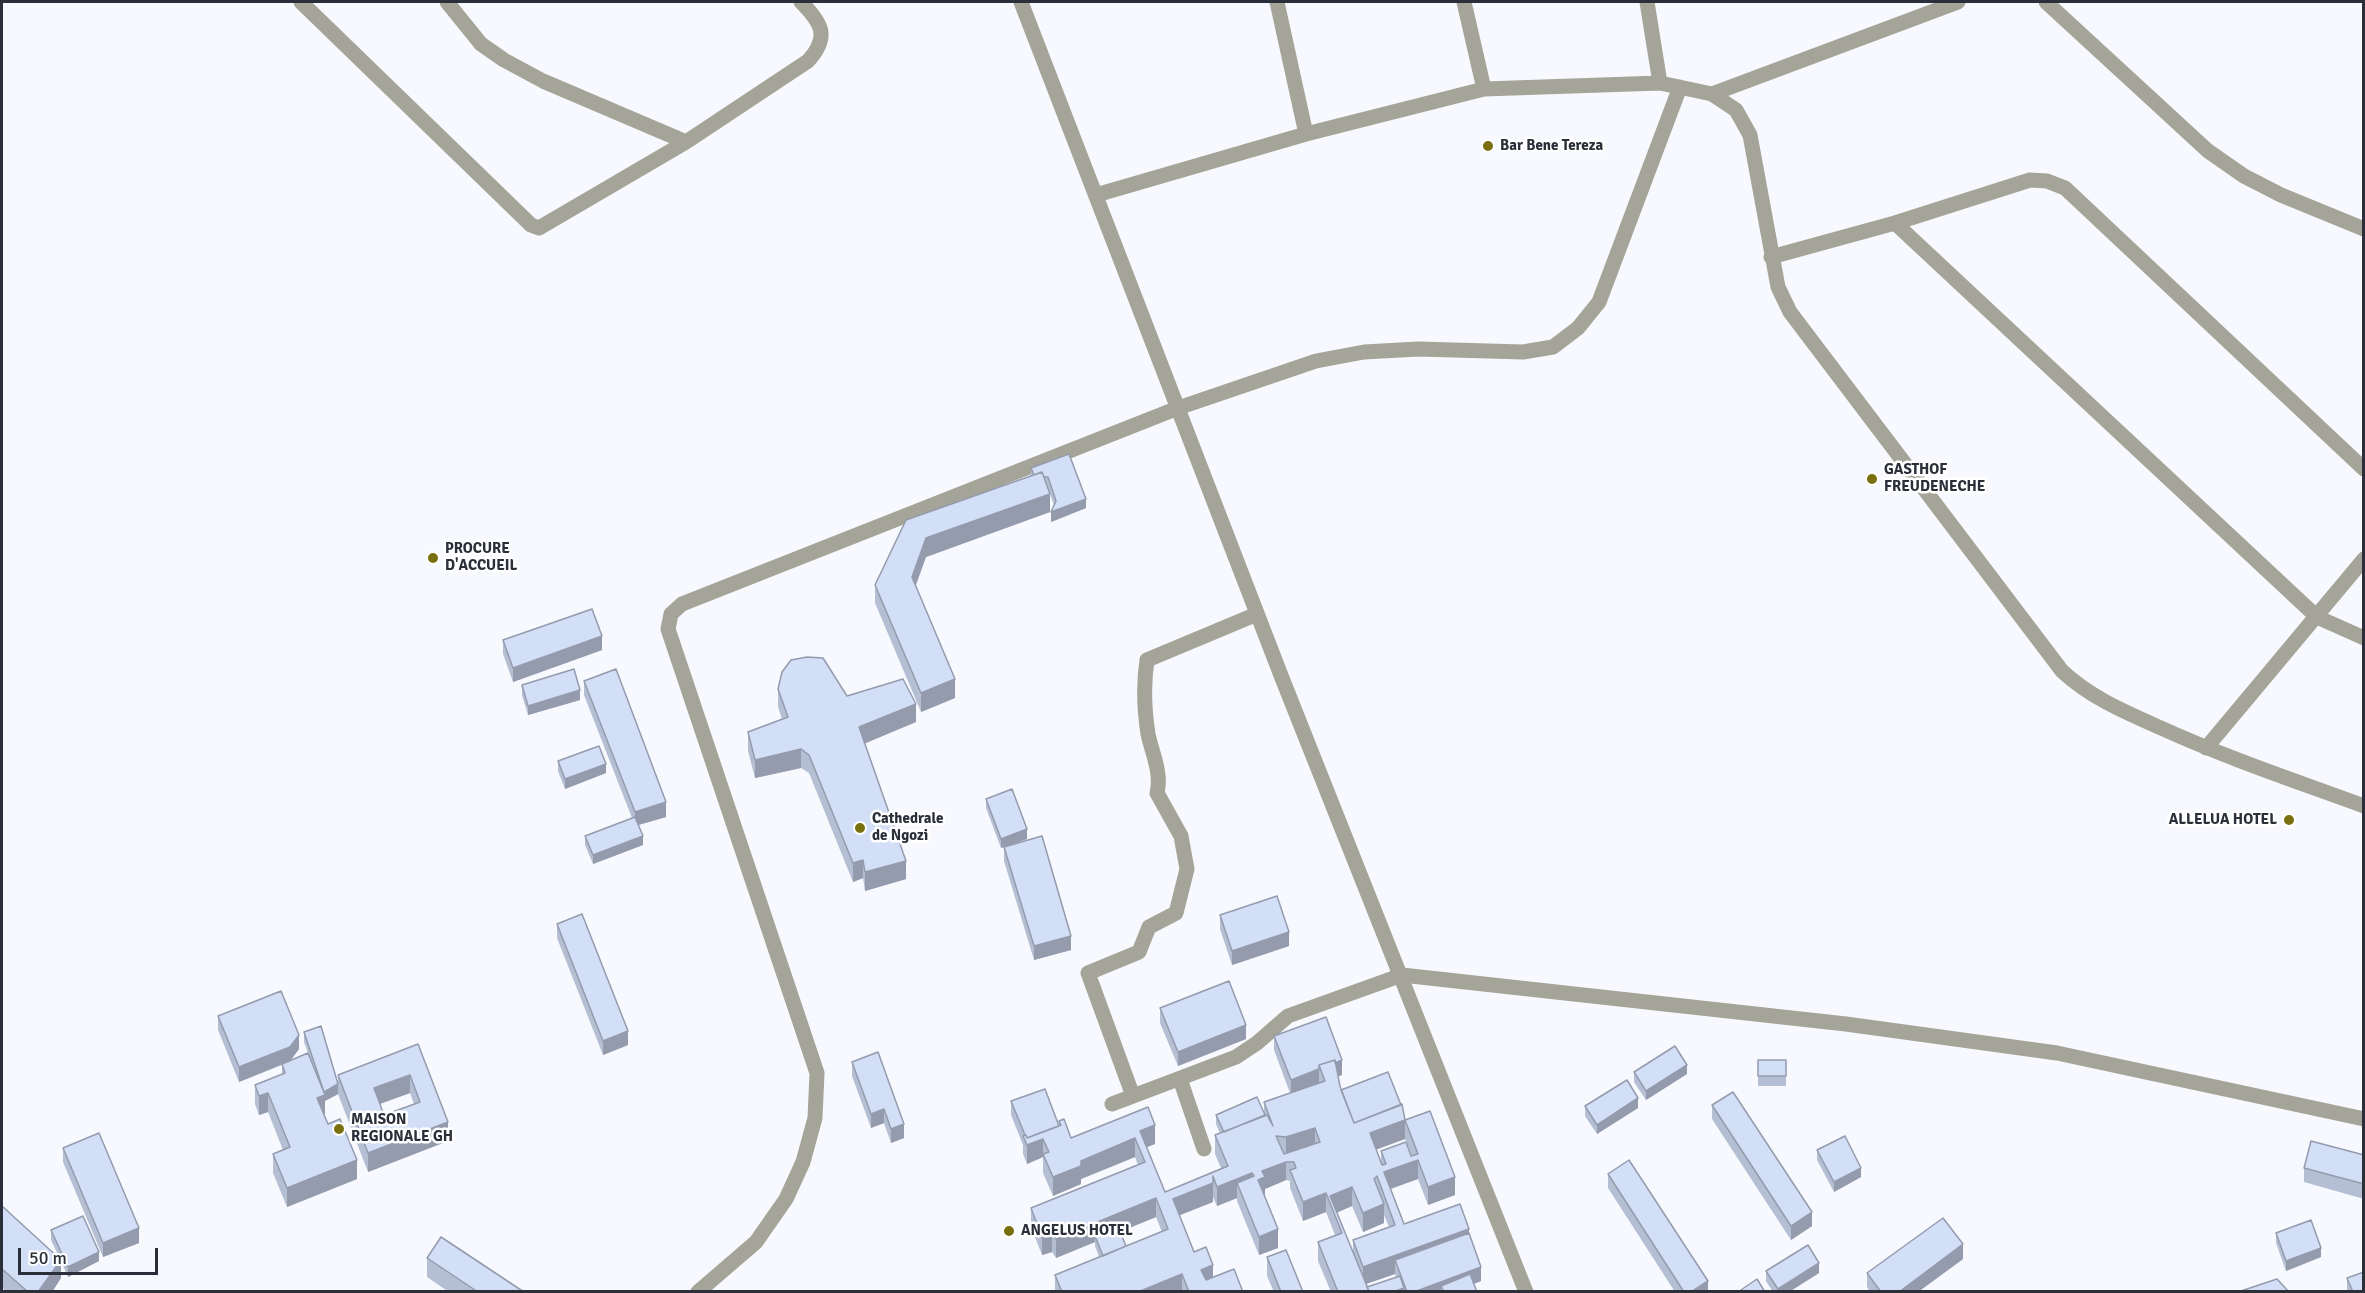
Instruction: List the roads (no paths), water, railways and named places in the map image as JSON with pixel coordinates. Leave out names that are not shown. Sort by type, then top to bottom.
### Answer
[{"type":"street","points":[[301,2],[531,225],[539,228],[686,142],[808,61],[819,50],[822,39],[819,25],[801,2]]},
{"type":"street","points":[[447,2],[481,44],[504,60],[543,81],[686,142]]},
{"type":"street","points":[[1022,2],[1257,614],[1526,1292]]},
{"type":"street","points":[[1277,2],[1306,134]]},
{"type":"street","points":[[1464,2],[1484,89]]},
{"type":"street","points":[[1647,2],[1660,83]]},
{"type":"street","points":[[1712,94],[1958,2]]},
{"type":"street","points":[[2046,2],[2208,151],[2244,176],[2281,195],[2364,229]]},
{"type":"street","points":[[1096,195],[1306,134],[1484,89],[1660,83],[1712,94],[1736,110],[1750,135],[1771,257],[1778,287],[1790,312],[2062,671],[2084,691],[2108,704],[2206,748],[2364,806]]},
{"type":"street","points":[[698,1292],[756,1242],[786,1199],[803,1162],[815,1118],[818,1073],[668,629],[671,614],[682,604],[1178,408],[1316,361],[1364,352],[1418,349],[1523,352],[1553,347],[1578,328],[1599,302],[1680,87]]},
{"type":"street","points":[[1771,257],[1894,223],[2030,180],[2047,181],[2065,188],[2364,468]]},
{"type":"street","points":[[1894,223],[2317,617],[2364,638]]},
{"type":"street","points":[[2206,748],[2364,559]]},
{"type":"street","points":[[1133,1096],[1088,973],[1139,952],[1149,927],[1176,913],[1187,869],[1181,836],[1157,793],[1160,782],[1149,735],[1142,688],[1147,660],[1257,614]]},
{"type":"street","points":[[1112,1104],[1236,1057],[1270,1033],[1288,1016],[1402,975],[1846,1024],[2057,1053],[2364,1119]]},
{"type":"street","points":[[1180,1079],[1204,1149]]},
{"type":"place","name":"Bar Bene Tereza","points":[[1488,146]]},
{"type":"place","name":"GASTHOF FREUDENECHE","points":[[1872,479]]},
{"type":"place","name":"PROCURE D'ACCUEIL","points":[[433,558]]},
{"type":"place","name":"ALLELUA HOTEL","points":[[2289,820]]},
{"type":"place","name":"Cathedrale de Ngozi","points":[[860,828]]},
{"type":"place","name":"MAISON REGIONALE GH","points":[[339,1129]]},
{"type":"place","name":"ANGELUS HOTEL","points":[[1009,1231]]}]
